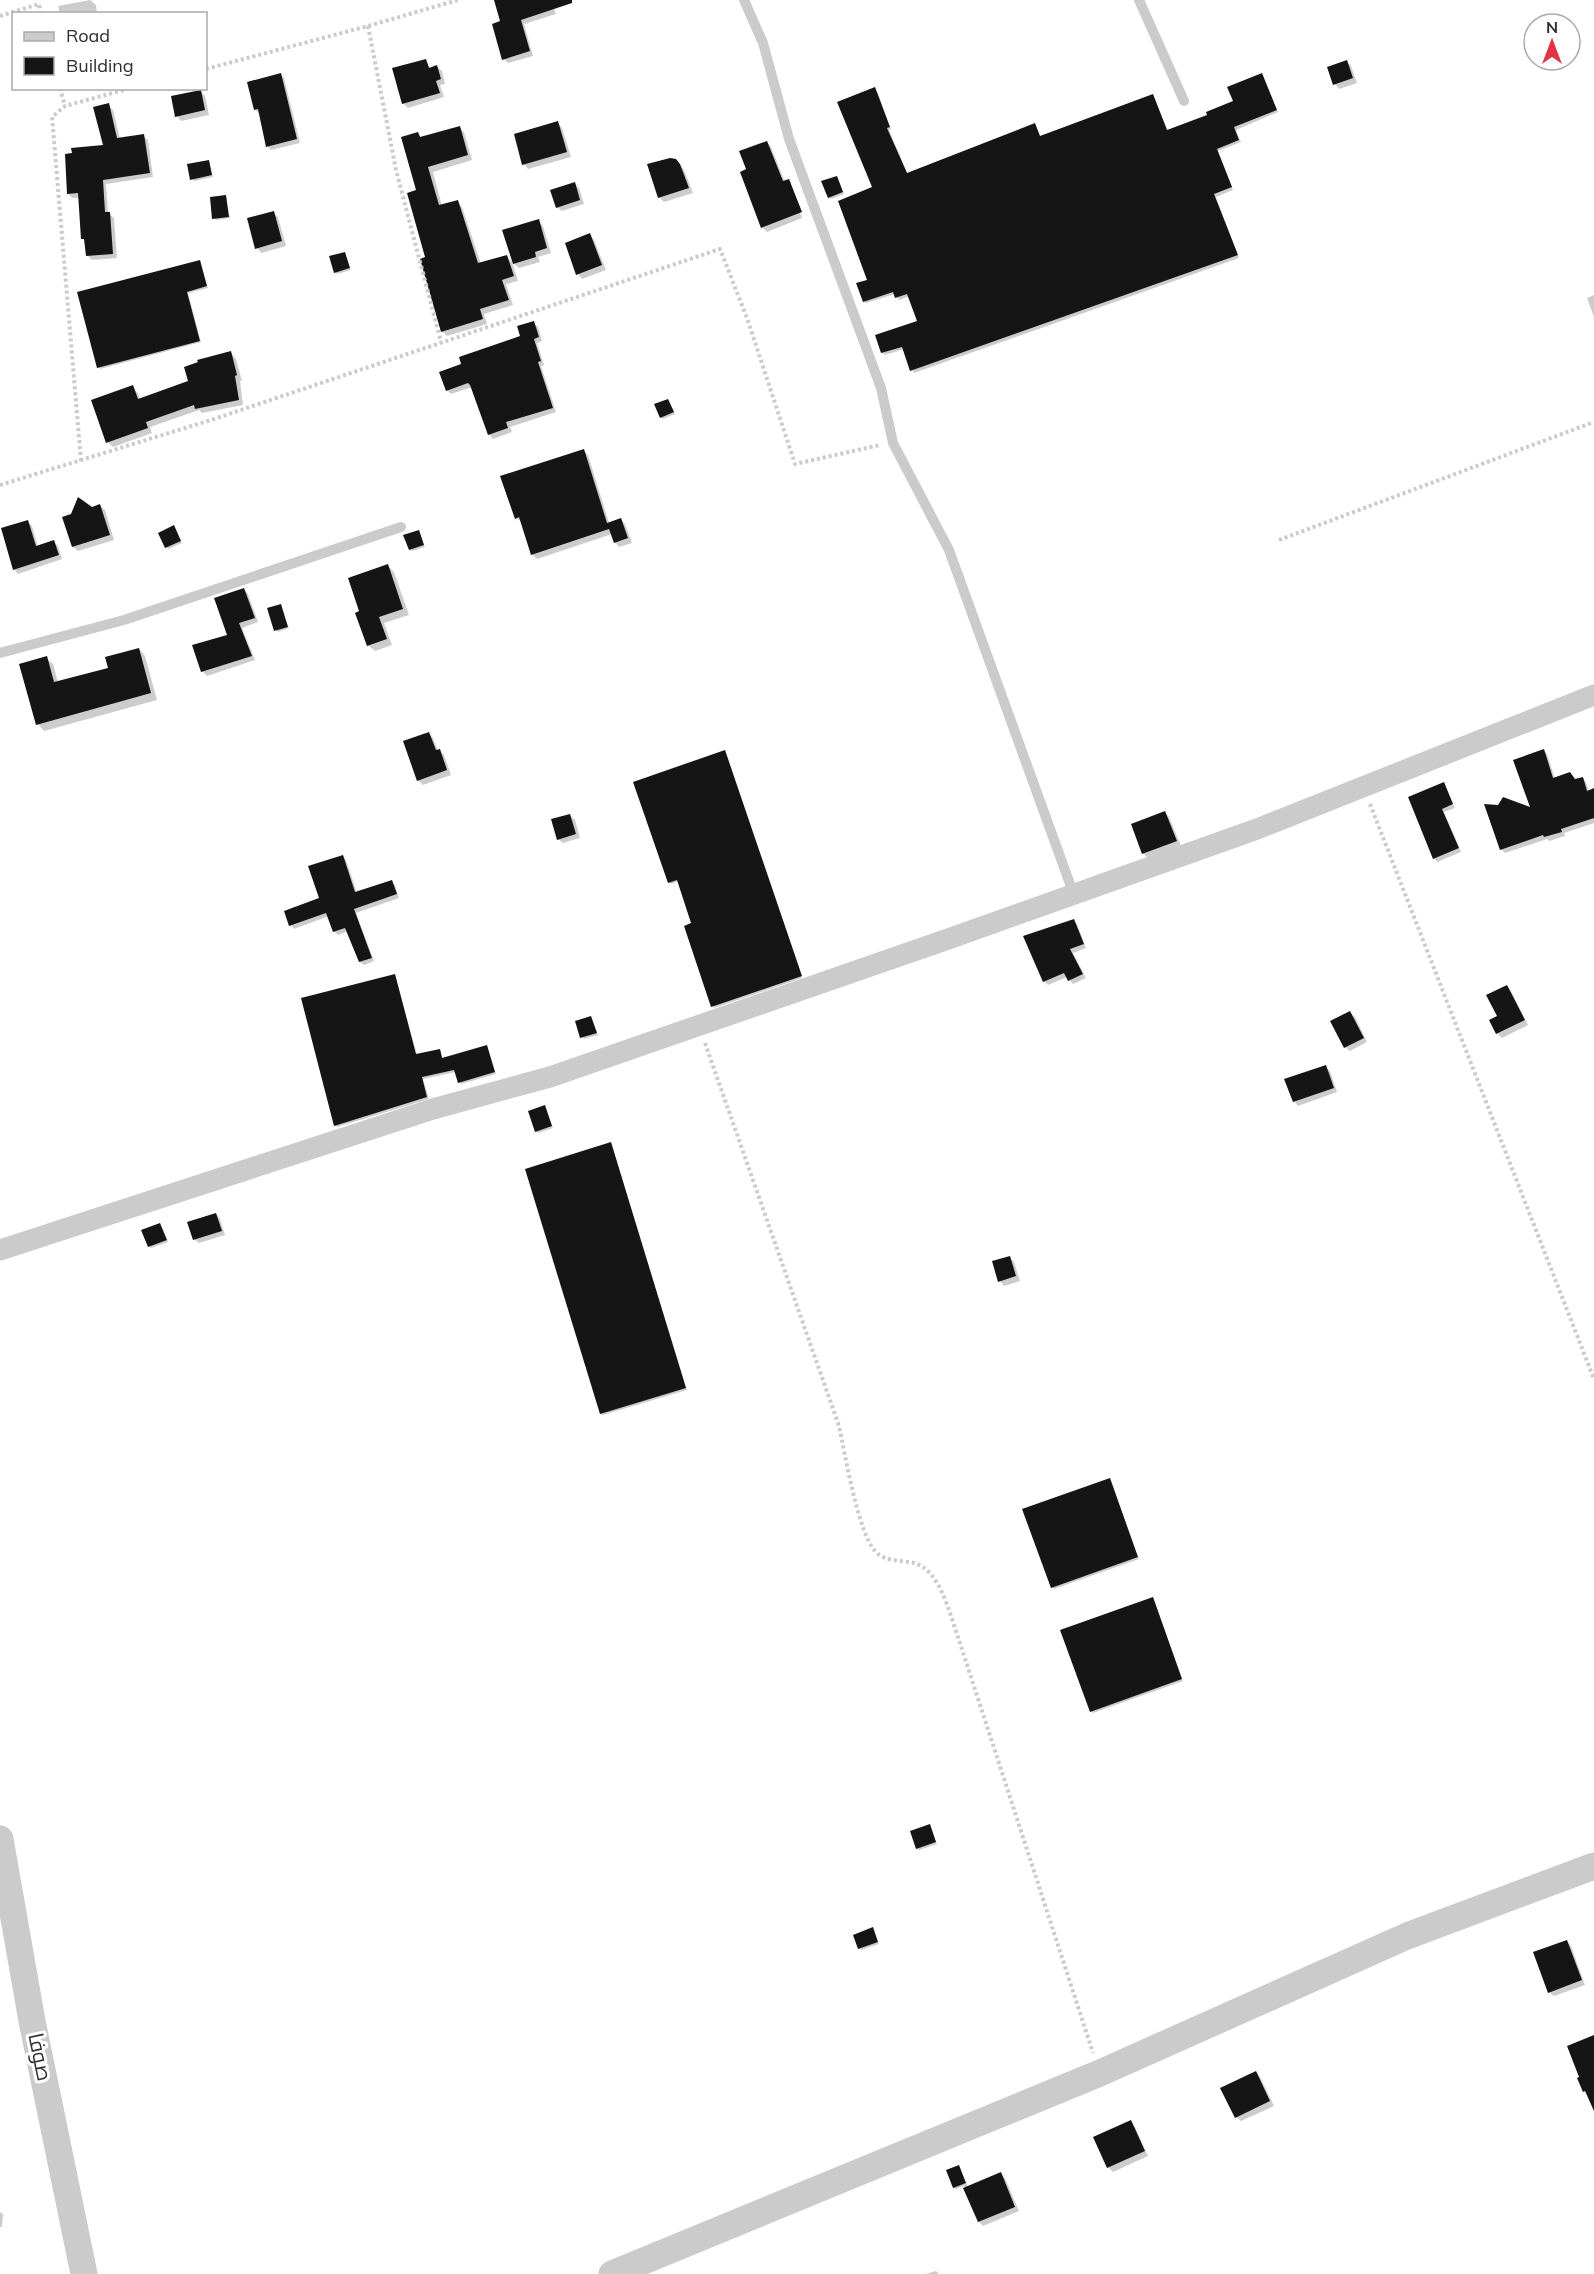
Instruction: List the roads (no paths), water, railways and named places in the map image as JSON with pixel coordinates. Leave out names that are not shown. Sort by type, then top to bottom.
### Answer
[{"type":"street","points":[[0,1250],[433,1109],[550,1077],[1074,895],[1257,829],[1594,695]]},
{"type":"street","name":"صوفا","points":[[0,1839],[32,2021],[84,2274]]},
{"type":"street","points":[[612,2274],[1100,2073],[1407,1936],[1594,1866]]},
{"type":"lane","points":[[744,0],[763,43],[789,139],[881,388],[893,442],[949,550],[1074,895]]},
{"type":"lane","points":[[1139,0],[1184,101]]},
{"type":"lane","points":[[0,653],[124,620],[401,527]]}]
